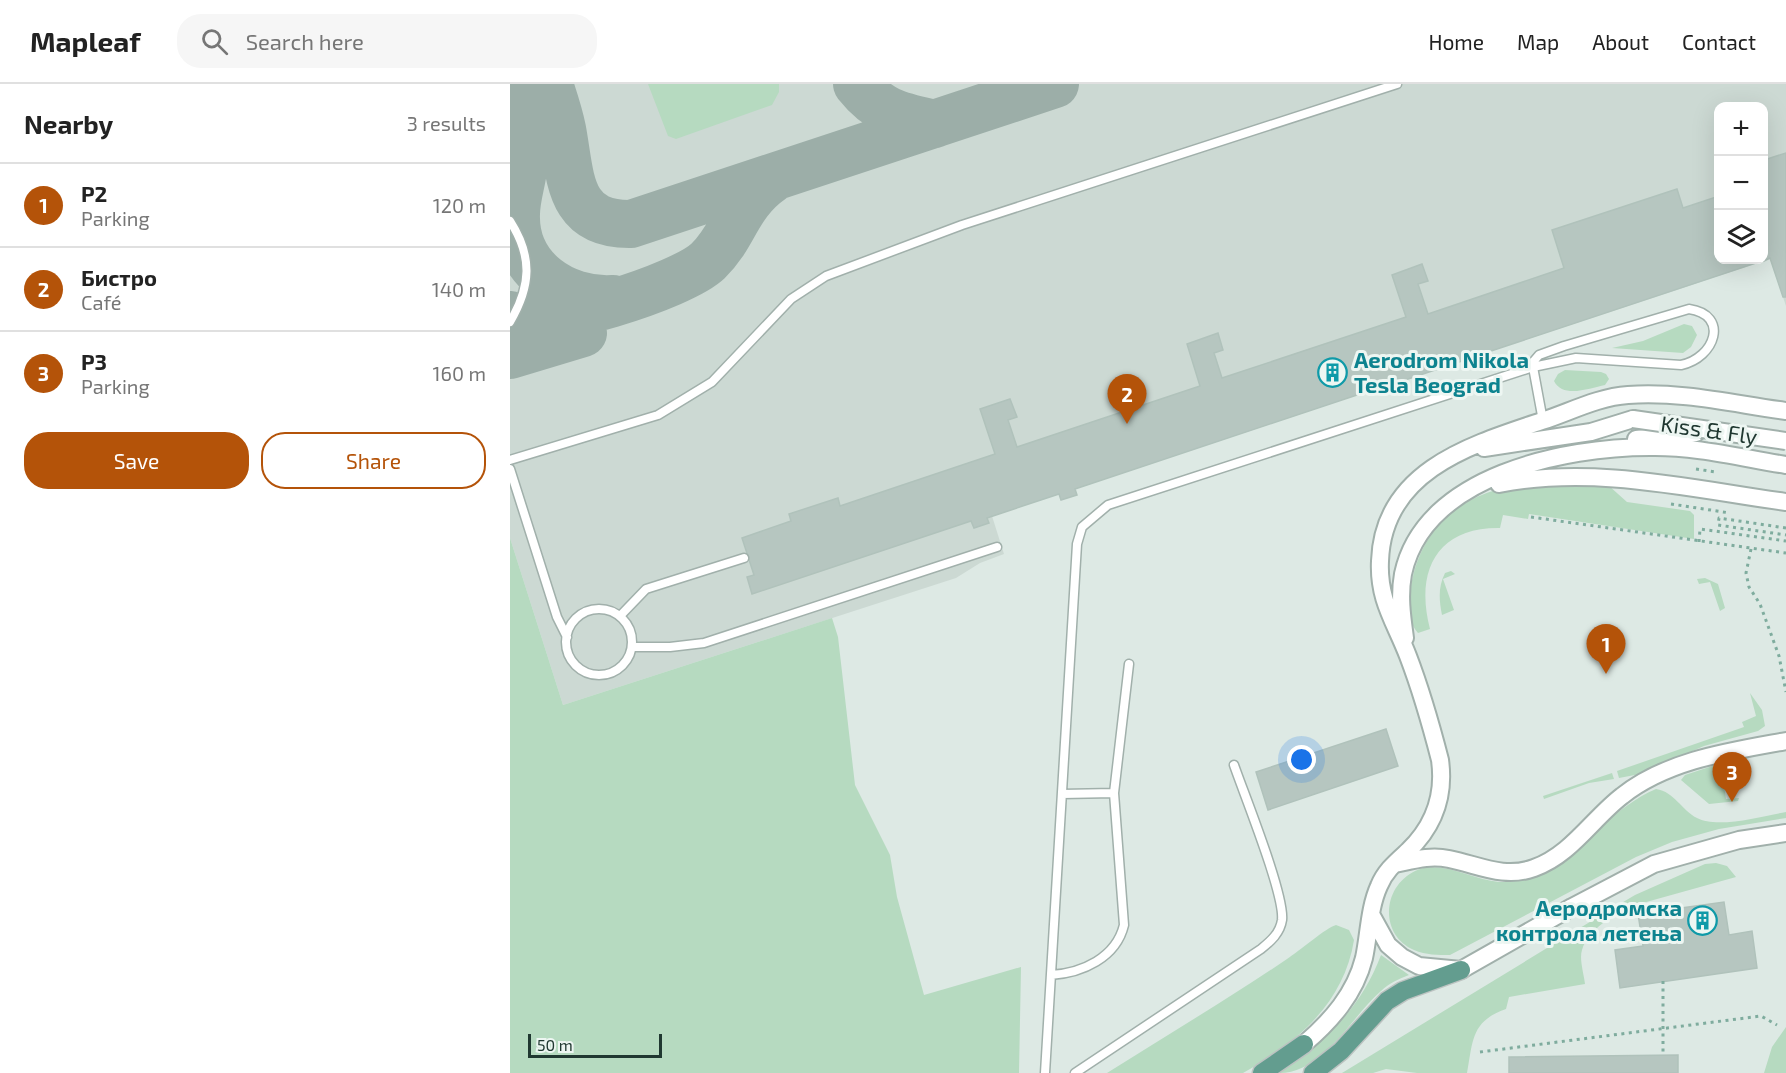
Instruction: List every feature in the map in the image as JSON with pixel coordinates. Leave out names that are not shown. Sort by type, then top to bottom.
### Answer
[{"type":"main road","points":[[1313,1073],[1341,1051],[1388,1001],[1403,991],[1461,970]]},
{"type":"main road","points":[[1262,1073],[1304,1044]]},
{"type":"street","points":[[1304,1044],[1323,1028],[1354,986],[1363,960],[1377,889],[1392,865],[1420,840],[1428,828],[1440,799],[1442,777],[1428,717],[1407,654],[1385,604],[1380,579],[1383,537],[1394,507],[1405,492],[1433,467],[1508,431],[1545,429],[1626,404],[1689,397],[1786,411]]},
{"type":"street","name":"Kiss & Fly","points":[[1545,429],[1591,432],[1633,419],[1786,441]]},
{"type":"street","points":[[1407,654],[1400,599],[1403,573],[1410,555],[1436,516],[1466,492],[1497,476],[1526,465],[1641,438],[1671,434],[1763,433],[1786,436]]},
{"type":"street","points":[[1591,451],[1650,447],[1679,448],[1786,465]]},
{"type":"street","points":[[1466,492],[1525,478],[1551,476],[1612,478],[1786,502]]},
{"type":"street","points":[[1392,865],[1424,857],[1449,859],[1495,872],[1514,872],[1533,868],[1552,860],[1575,841],[1594,819],[1624,794],[1657,775],[1713,756],[1786,741]]},
{"type":"street","points":[[1372,916],[1388,945],[1402,957],[1419,966],[1461,970],[1654,864],[1739,840],[1786,833]]},
{"type":"lane","points":[[510,460],[658,415],[712,382],[785,305],[826,276],[962,225],[1397,84]]},
{"type":"lane","points":[[510,221],[519,235],[527,270],[527,286],[522,303],[510,322]]},
{"type":"lane","points":[[1045,1073],[1077,544],[1082,526],[1092,515],[1108,505],[1533,367],[1576,358],[1681,365],[1692,362],[1711,346],[1714,337],[1711,322],[1698,310],[1689,309],[1539,355],[1533,362],[1533,367],[1545,429]]},
{"type":"lane","points":[[510,469],[573,661],[580,668],[597,675],[616,670],[629,656],[632,647],[629,628],[620,616],[608,610],[588,611],[574,621],[567,637]]},
{"type":"lane","points":[[632,647],[704,643],[997,547]]},
{"type":"lane","points":[[620,616],[646,589],[744,558]]},
{"type":"lane","points":[[1051,975],[1079,971],[1114,950],[1121,939],[1124,925],[1114,793],[1129,664]]},
{"type":"lane","points":[[1075,1073],[1261,950],[1278,932],[1282,921],[1278,896],[1234,765]]},
{"type":"lane","points":[[1062,794],[1114,793]]},
{"type":"path","points":[[1664,502],[1731,513]]},
{"type":"path","points":[[1531,517],[1786,554]]},
{"type":"path","points":[[1786,528],[1719,518],[1718,525],[1786,535]]},
{"type":"path","points":[[1699,542],[1701,529],[1786,541]]},
{"type":"path","points":[[1751,549],[1746,573],[1749,587],[1760,604],[1779,656],[1786,692]]},
{"type":"path","points":[[1663,981],[1663,1055]]},
{"type":"path","points":[[1480,1052],[1761,1016],[1777,1025]]},
{"type":"shaded area","points":[[510,84],[1786,84],[1786,306],[1770,259],[1768,260],[1768,102],[1714,102],[1714,264],[1755,264],[1488,352],[1490,360],[1473,366],[1470,358],[1399,382],[1401,389],[1384,395],[1381,387],[1075,489],[1077,495],[1061,500],[1059,494],[992,516],[1004,554],[980,563],[956,578],[563,705],[510,538]]},
{"type":"green space","points":[[648,84],[779,84],[779,92],[772,105],[676,139],[668,136]]},
{"type":"green space","points":[[1684,324],[1692,326],[1697,335],[1691,347],[1683,353],[1612,348],[1643,341]]},
{"type":"green space","points":[[1565,370],[1601,372],[1609,379],[1605,385],[1585,390],[1564,390],[1554,381],[1558,374]]},
{"type":"green space","points":[[1528,484],[1608,485],[1627,502],[1690,511],[1694,515],[1694,539],[1529,514],[1528,519],[1503,515],[1500,528],[1478,530],[1460,535],[1446,544],[1435,557],[1426,589],[1426,608],[1430,629],[1418,633],[1411,620],[1410,594],[1414,571],[1422,550],[1434,532],[1448,516],[1464,504],[1505,487]]},
{"type":"green space","points":[[510,538],[563,705],[832,618],[838,637],[855,785],[890,855],[897,897],[924,995],[1021,967],[1019,1073],[510,1073]]},
{"type":"green space","points":[[1451,571],[1455,574],[1443,579],[1454,610],[1442,615],[1441,583],[1445,573]]},
{"type":"green space","points":[[1705,578],[1718,584],[1725,608],[1720,611],[1710,582],[1699,584],[1697,579]]},
{"type":"green space","points":[[1750,693],[1762,710],[1765,726],[1758,731],[1704,746],[1640,774],[1619,778],[1617,771],[1744,727],[1742,722],[1756,716]]},
{"type":"green space","points":[[1746,755],[1747,759],[1721,766],[1726,799],[1739,798],[1738,801],[1709,804],[1681,780],[1685,775]]},
{"type":"green space","points":[[1612,773],[1614,779],[1589,783],[1544,799],[1543,796]]},
{"type":"green space","points":[[1656,789],[1673,797],[1691,815],[1706,821],[1741,821],[1786,812],[1786,818],[1719,829],[1672,842],[1636,857],[1450,955],[1428,954],[1414,950],[1395,934],[1390,923],[1391,899],[1404,878],[1415,871],[1435,867],[1499,882],[1539,875],[1566,861],[1612,817]]},
{"type":"green space","points":[[1716,863],[1727,866],[1736,877],[1632,906],[1596,929],[1585,942],[1581,954],[1585,984],[1509,997],[1506,1009],[1486,1020],[1476,1033],[1467,1073],[1417,1073],[1386,1069],[1373,1073],[1342,1073],[1635,895],[1705,864]]},
{"type":"green space","points":[[1336,925],[1349,930],[1354,940],[1349,963],[1340,983],[1329,1002],[1315,1019],[1282,1048],[1263,1061],[1243,1073],[1107,1073],[1292,956]]},
{"type":"green space","points":[[1381,955],[1409,975],[1391,983],[1381,991],[1335,1042],[1310,1064],[1295,1071],[1279,1073],[1312,1049],[1340,1022],[1363,991]]},
{"type":"green space","points":[[1786,1027],[1786,1073],[1764,1073],[1772,1047]]},
{"type":"building","points":[[1786,153],[1786,297],[1783,297],[1770,258],[1768,259],[1768,159]]},
{"type":"building","name":"Aerodrom Nikola Tesla Beograd","points":[[1677,189],[1683,208],[1714,198],[1714,264],[1753,264],[1488,352],[1490,360],[1473,366],[1471,358],[1399,382],[1401,389],[1384,395],[1381,387],[1075,489],[1077,495],[1061,500],[1059,494],[987,518],[989,523],[974,528],[971,521],[752,594],[747,577],[754,575],[742,538],[791,521],[789,514],[838,498],[840,506],[995,454],[980,409],[1010,399],[1017,417],[1008,420],[1017,447],[1200,386],[1187,344],[1218,333],[1223,350],[1214,353],[1222,378],[1406,317],[1392,275],[1422,264],[1428,281],[1418,284],[1428,314],[1564,268],[1552,230]]},
{"type":"building","points":[[1386,729],[1398,766],[1268,810],[1256,772]]},
{"type":"building","points":[[1724,902],[1729,935],[1752,931],[1757,968],[1620,988],[1615,950],[1643,946],[1638,914]]},
{"type":"building","points":[[1678,1055],[1678,1073],[1509,1073],[1509,1057]]},
{"type":"taxiway","points":[[549,84],[561,123],[571,180],[583,207],[594,216],[610,222],[631,224],[1055,84]]},
{"type":"taxiway","points":[[857,84],[874,101],[892,112],[935,124]]},
{"type":"taxiway","points":[[510,98],[521,131],[524,151],[524,167],[516,214],[523,251],[533,266],[560,288],[577,295],[613,299]]},
{"type":"taxiway","points":[[510,315],[527,318],[551,317],[580,312],[643,293],[693,271],[708,261],[717,251],[743,209],[772,179]]},
{"type":"taxiway","points":[[510,355],[583,333]]},
{"type":"place","name":"Aerodrom Nikola Tesla Beograd","points":[[1333,373]]},
{"type":"place","name":"Бистро","points":[[1127,424]]},
{"type":"place","name":"P2","points":[[1606,674]]},
{"type":"place","name":"P3","points":[[1732,802]]},
{"type":"place","name":"Аеродромска контрола летења","points":[[1703,921]]}]
